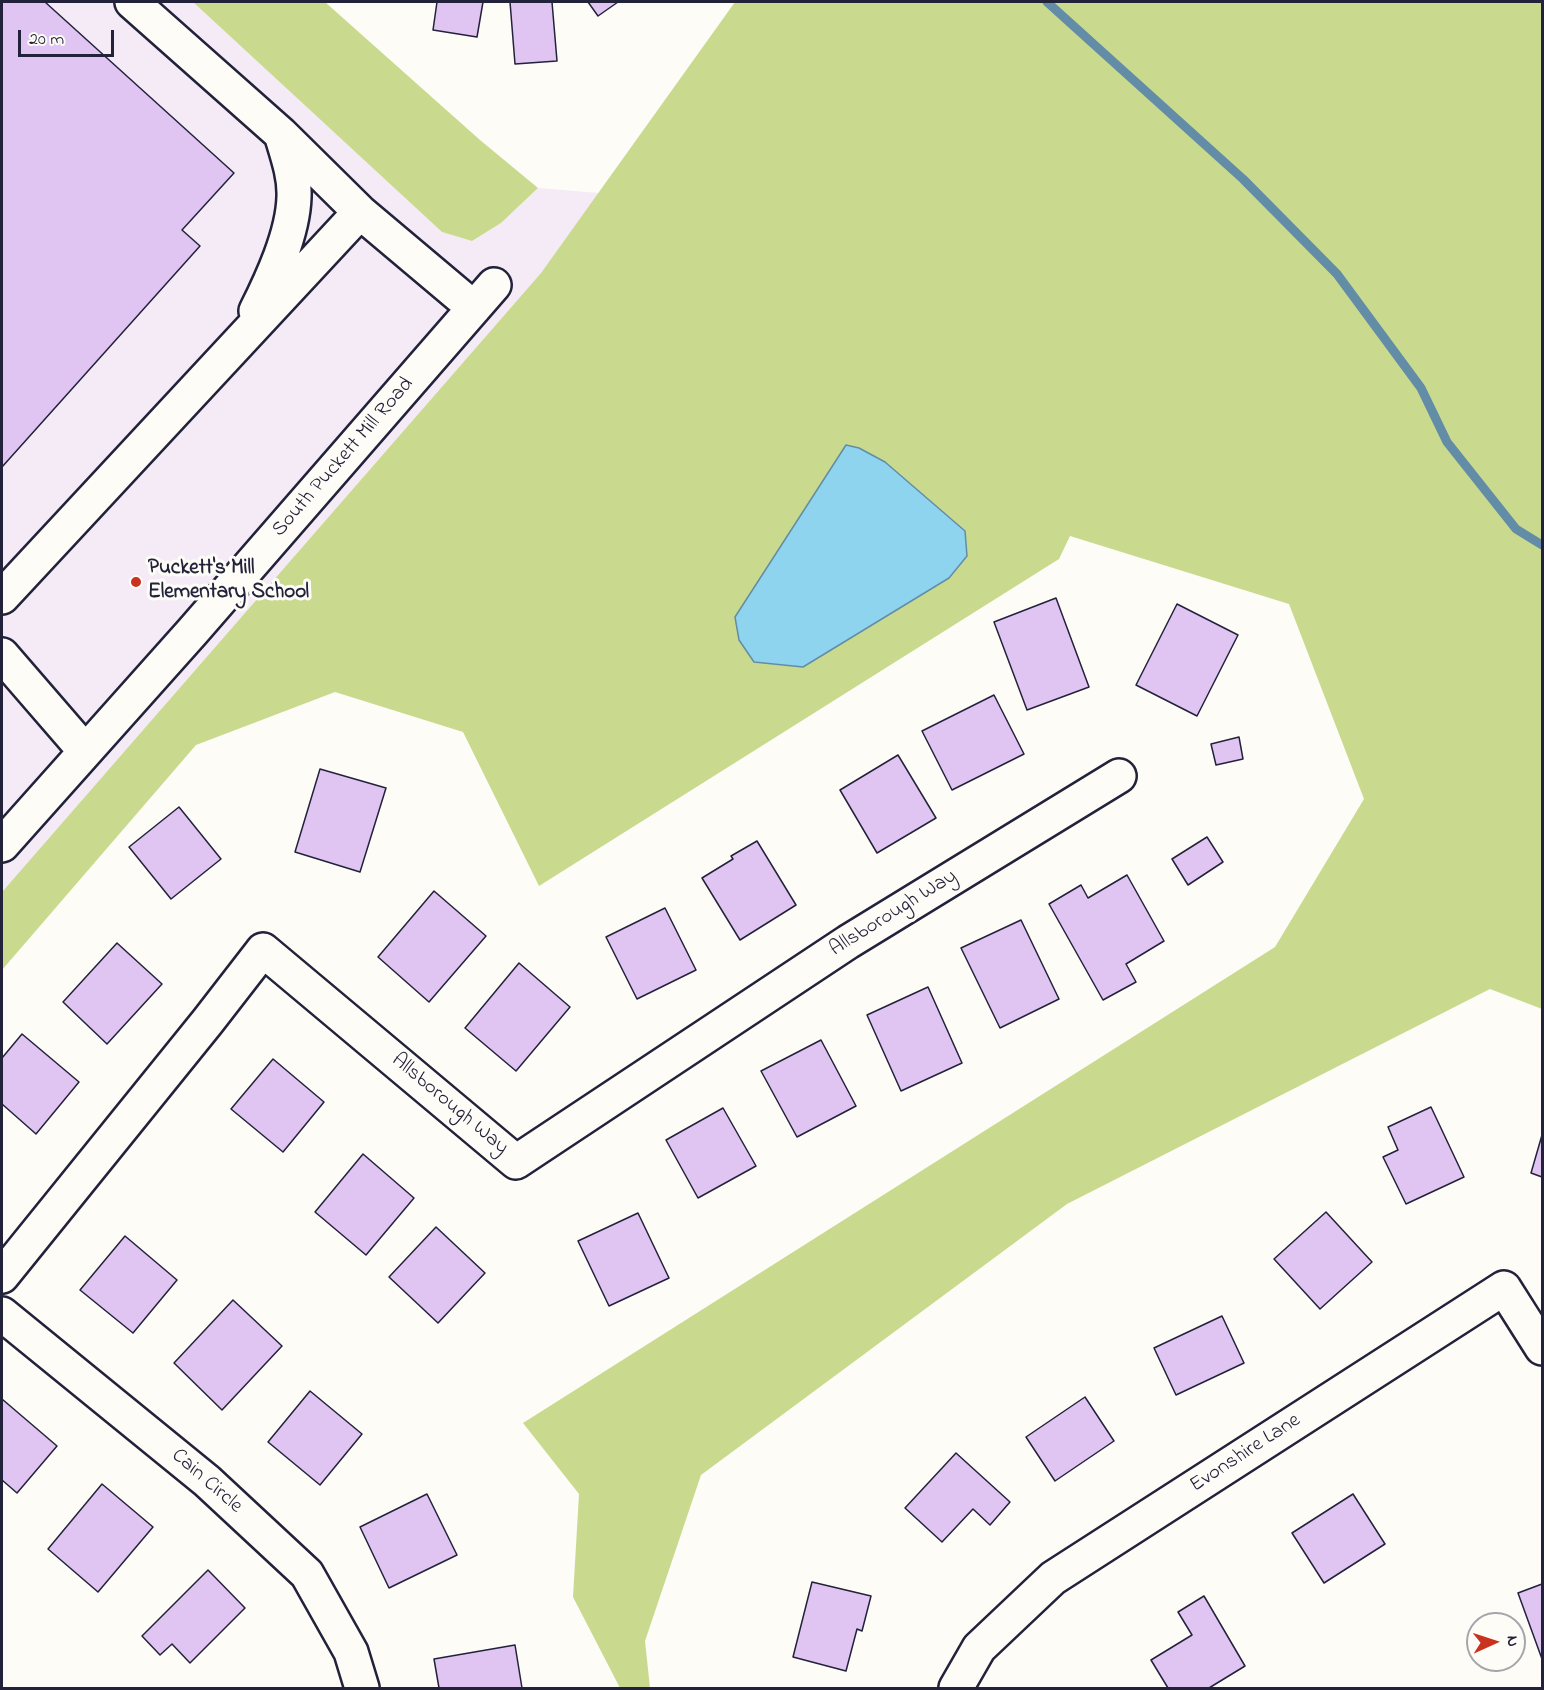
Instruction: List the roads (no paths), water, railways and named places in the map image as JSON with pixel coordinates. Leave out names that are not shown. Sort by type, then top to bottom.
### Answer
[{"type":"street","points":[[2,597],[360,212],[281,134],[132,2]]},
{"type":"street","points":[[230,352],[247,328],[268,287],[291,220],[294,197],[292,172],[281,134]]},
{"type":"street","name":"South Puckett Mill Road","points":[[2,845],[193,631],[484,296],[360,212]]},
{"type":"street","points":[[2,655],[86,752]]},
{"type":"street","name":"Allsborough Way","points":[[2,1276],[208,1022],[263,950],[516,1162],[848,942],[1119,776]]},
{"type":"street","name":"Evonshire Lane","points":[[956,1689],[979,1648],[1053,1578],[1504,1288],[1542,1348]]},
{"type":"street","name":"Cain Circle","points":[[2,1314],[207,1481],[307,1574],[351,1652],[362,1689]]},
{"type":"water","points":[[846,445],[859,448],[885,462],[965,531],[967,556],[949,578],[803,667],[754,662],[739,640],[735,617]]},
{"type":"waterway","points":[[1047,2],[1243,179],[1337,274],[1421,388],[1447,442],[1516,529],[1542,545]]},
{"type":"place","name":"Puckett's Mill Elementary School","points":[[136,582]]}]
